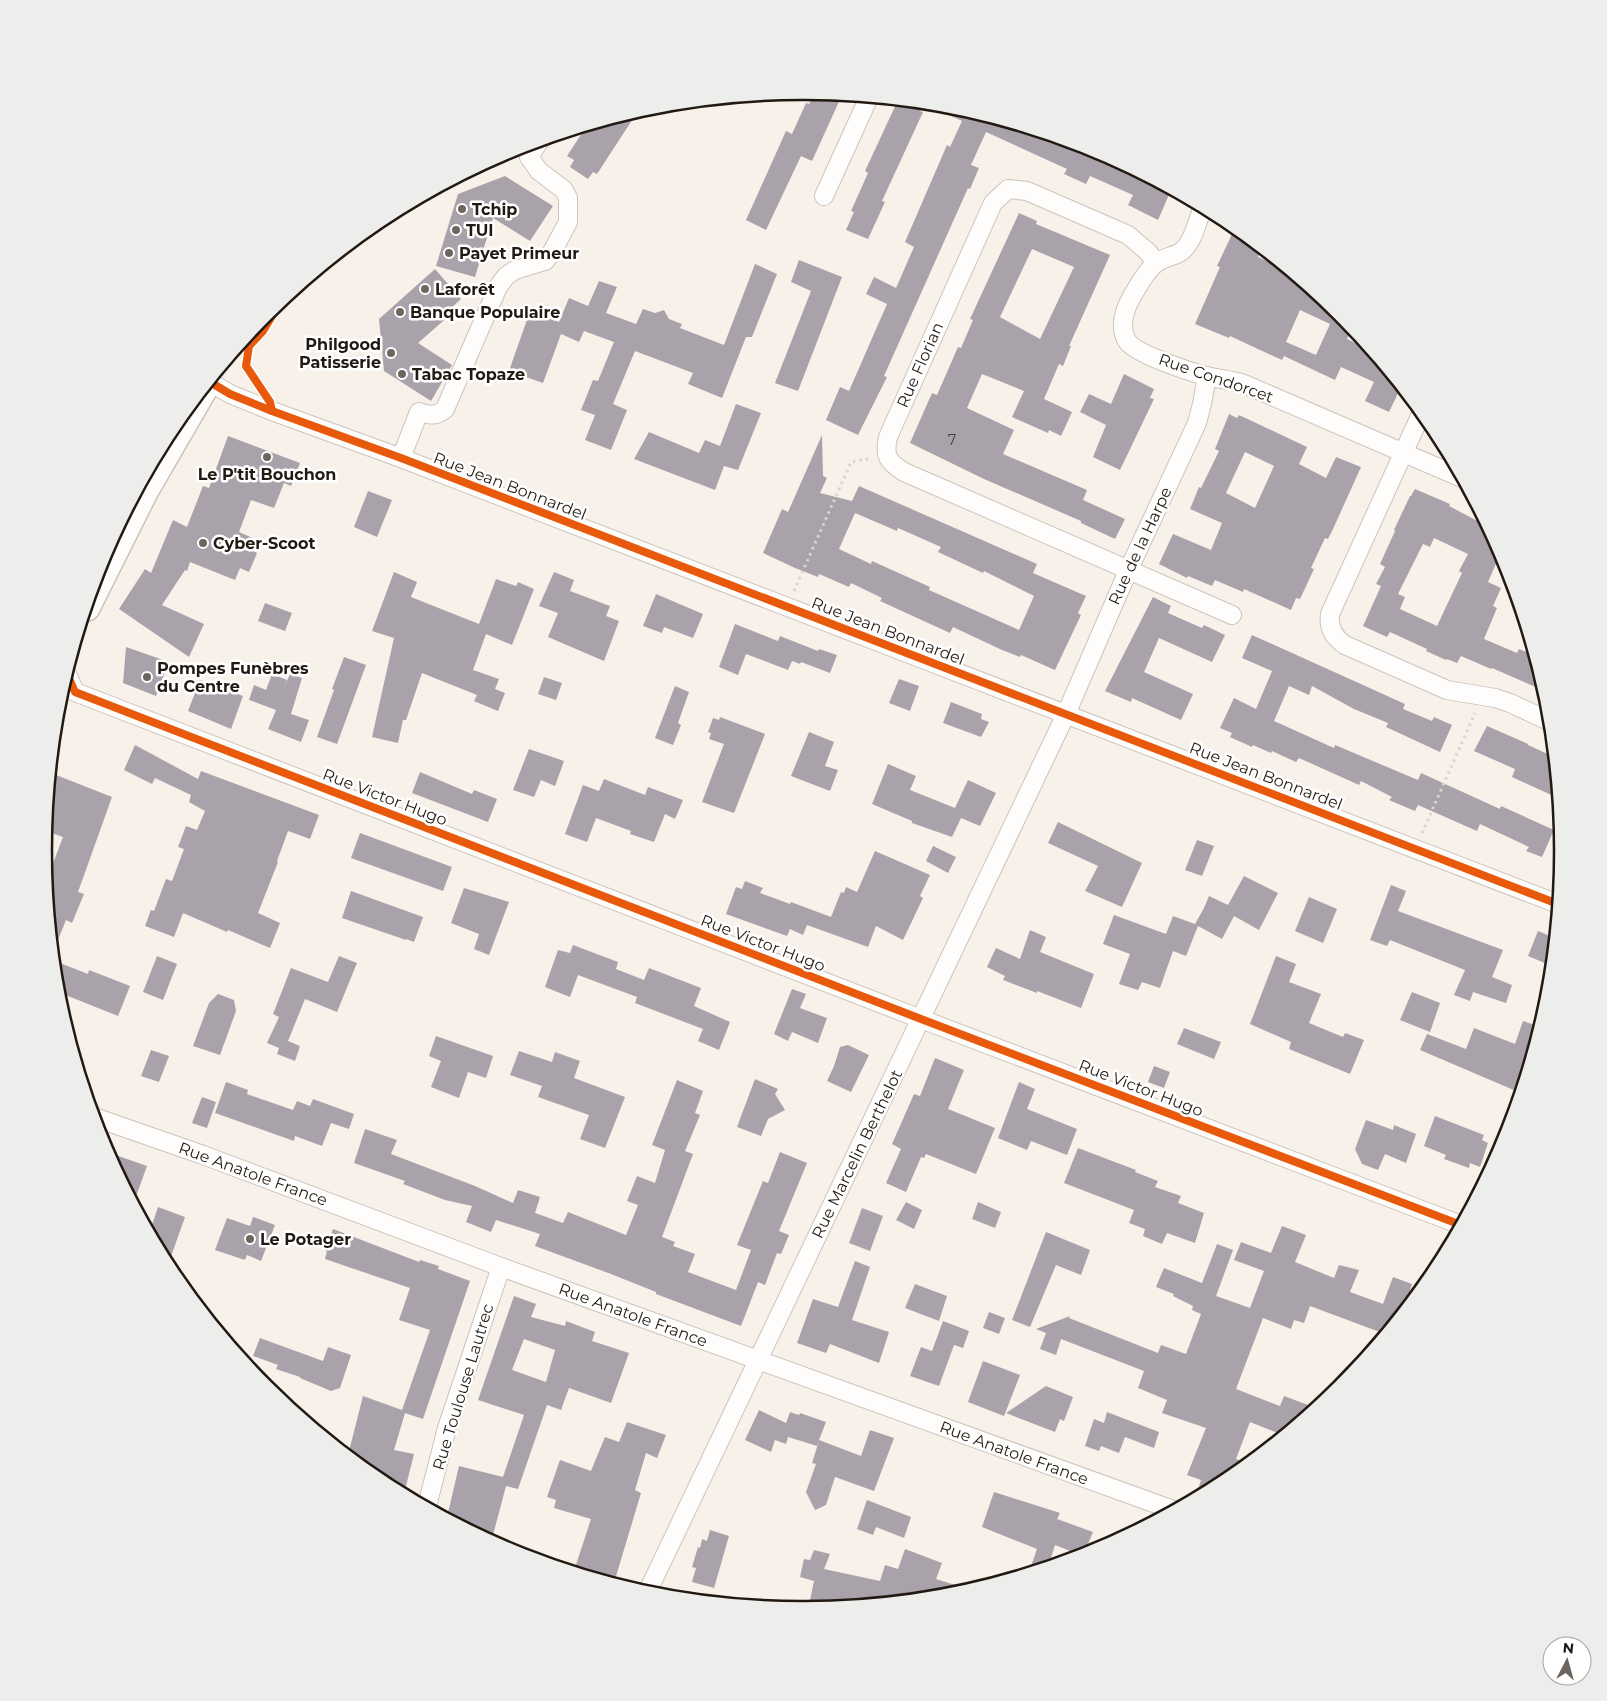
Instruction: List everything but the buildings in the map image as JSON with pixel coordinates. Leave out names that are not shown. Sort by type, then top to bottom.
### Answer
[{"type":"main road","points":[[111,561],[146,492],[184,426]]},
{"type":"street","points":[[824,196],[867,102]]},
{"type":"street","points":[[401,458],[419,412],[430,415],[439,414],[445,409],[498,287],[506,276],[515,270],[545,260],[552,252],[568,222],[568,198],[564,190],[539,171],[529,157],[533,150]]},
{"type":"street","name":"Rue Florian","points":[[886,455],[888,437],[993,203],[1008,190],[1027,191],[1128,235],[1148,252],[1156,263]]},
{"type":"street","name":"Rue Condorcet","points":[[1200,213],[1188,244],[1183,250],[1156,263],[1146,274],[1125,310],[1124,333],[1127,341],[1134,349],[1180,368],[1244,384],[1453,474]]},
{"type":"street","name":"Rue de la Harpe","points":[[1066,714],[1128,571],[1197,423],[1207,376]]},
{"type":"street","name":"Rue Jean Bonnardel","points":[[214,386],[272,411],[401,458],[1553,902]]},
{"type":"street","points":[[1418,420],[1330,614],[1331,628],[1338,640],[1345,645],[1447,690],[1510,703],[1542,718]]},
{"type":"street","points":[[886,455],[890,462],[904,472],[1232,615]]},
{"type":"street","name":"Rue Victor Hugo","points":[[72,684],[75,692],[921,1019],[1456,1223]]},
{"type":"street","name":"Rue Marcelin Berthelot","points":[[650,1585],[1066,714]]},
{"type":"street","name":"Rue Anatole France","points":[[103,1120],[203,1155],[501,1267],[1167,1508]]},
{"type":"street","name":"Rue Toulouse Lautrec","points":[[428,1501],[447,1428],[501,1267]]},
{"type":"path","points":[[787,607],[851,462],[886,455]]},
{"type":"path","points":[[1415,849],[1483,696]]},
{"type":"cycle path","points":[[267,325],[249,346],[246,366],[270,402],[272,411]]},
{"type":"cycle path","points":[[215,385],[230,394],[272,411],[401,458],[1553,902]]},
{"type":"cycle path","points":[[72,684],[75,692],[921,1019],[1456,1223]]},
{"type":"place","name":"Tchip","points":[[462,209]]},
{"type":"place","name":"TUI","points":[[456,230]]},
{"type":"place","name":"Payet Primeur","points":[[449,253]]},
{"type":"place","name":"Laforêt","points":[[425,289]]},
{"type":"place","name":"Banque Populaire","points":[[400,312]]},
{"type":"place","name":"Philgood Patisserie","points":[[391,353]]},
{"type":"place","name":"Tabac Topaze","points":[[402,374]]},
{"type":"place","name":"Le P'tit Bouchon","points":[[267,457]]},
{"type":"place","name":"Cyber-Scoot","points":[[203,543]]},
{"type":"place","name":"Pompes Funèbres du Centre","points":[[147,677]]},
{"type":"place","name":"Le Potager","points":[[250,1239]]}]
